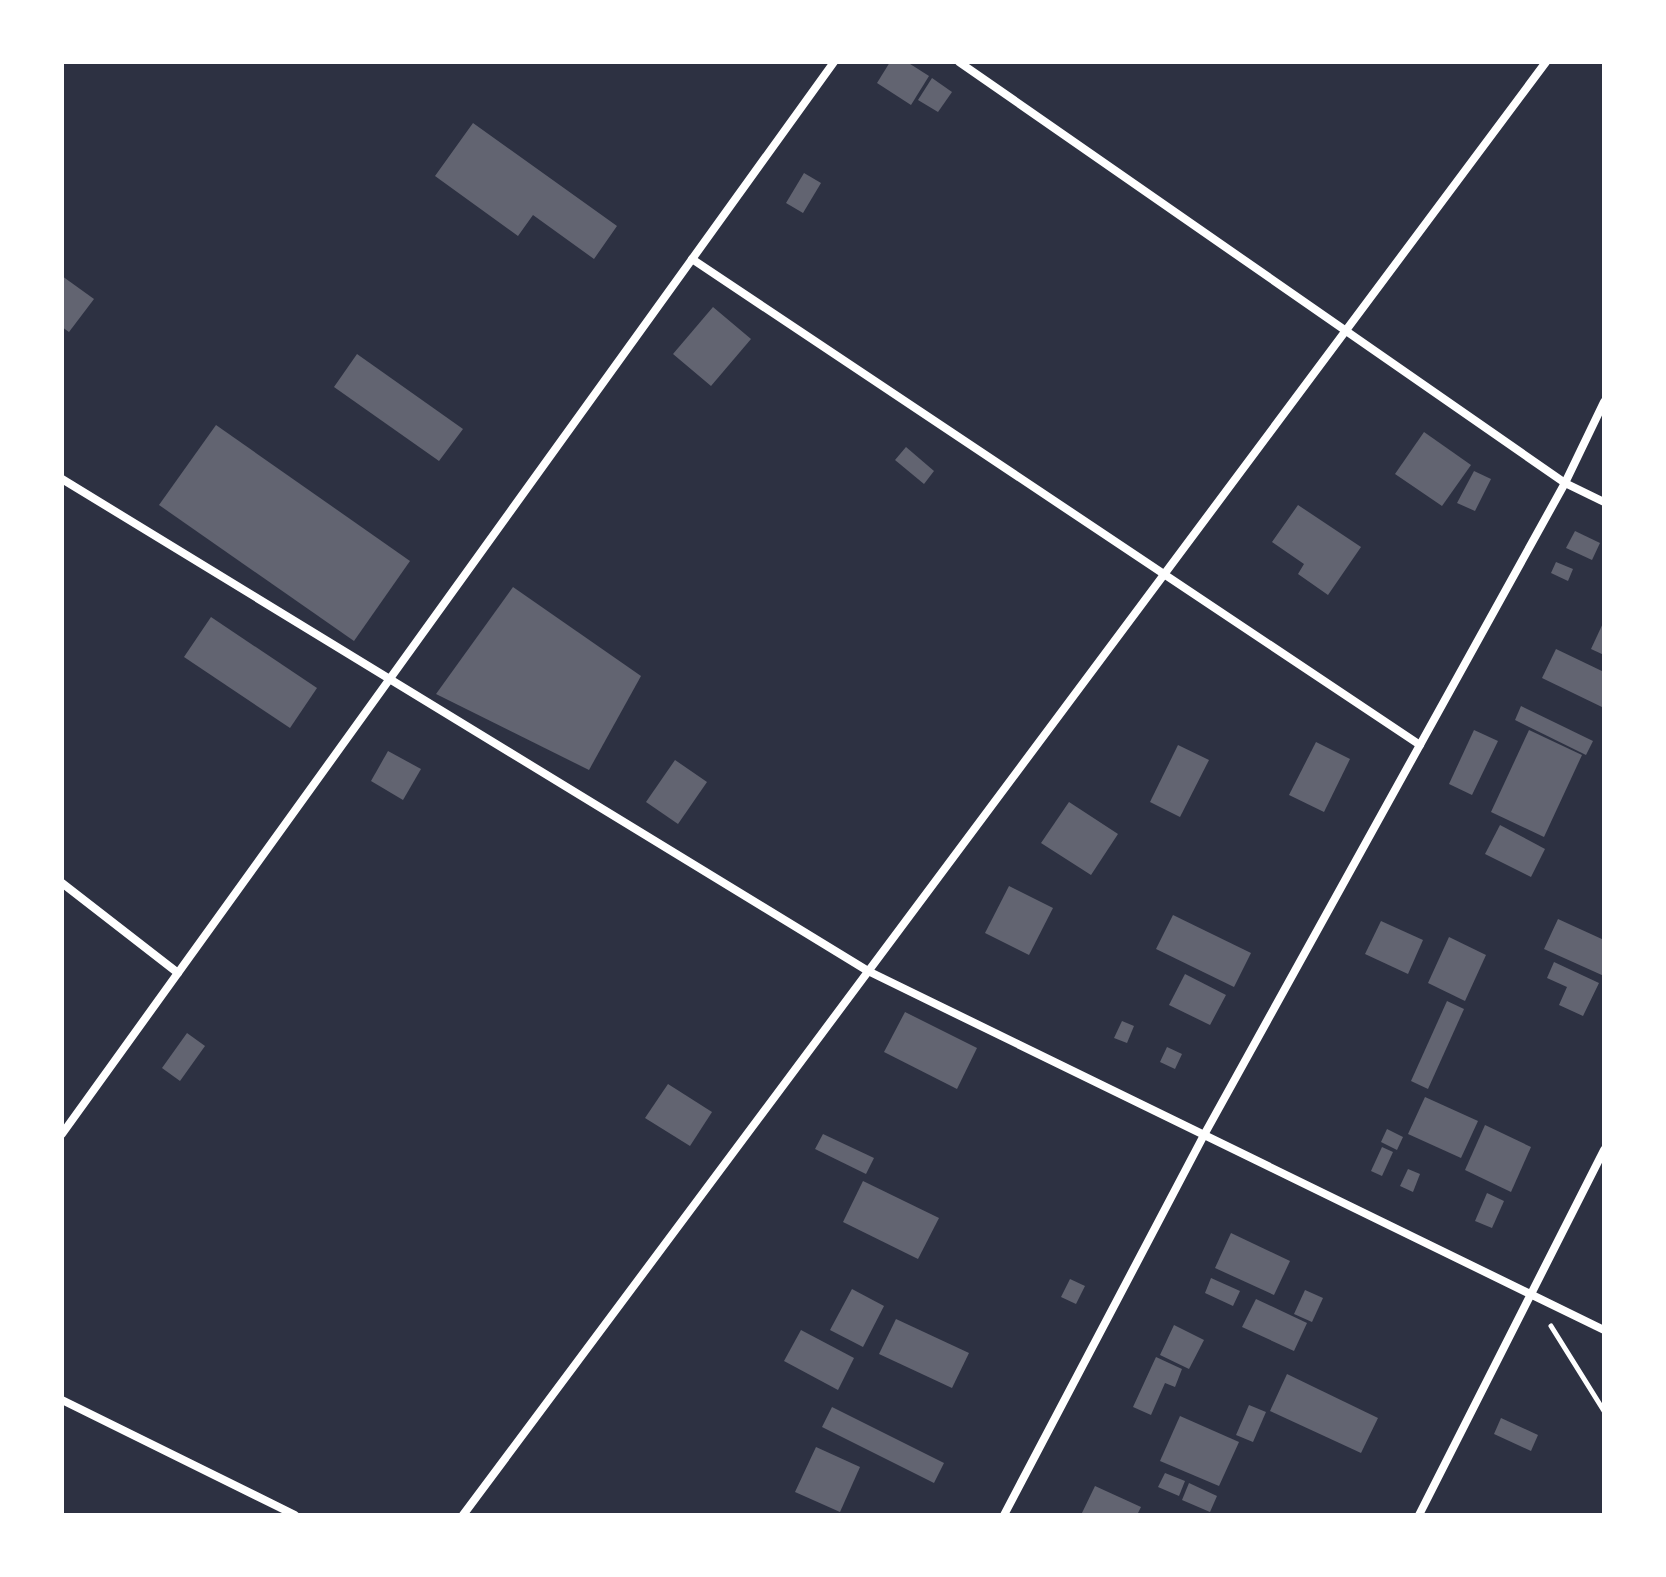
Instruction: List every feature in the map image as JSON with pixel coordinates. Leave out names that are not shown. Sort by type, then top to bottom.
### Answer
[{"type":"street","points":[[62,1134],[834,62]]},
{"type":"street","points":[[959,62],[1565,483],[1604,502]]},
{"type":"street","points":[[463,1515],[1546,62]]},
{"type":"street","points":[[692,259],[1420,745]]},
{"type":"street","points":[[1004,1515],[1204,1135],[1565,483],[1604,402]]},
{"type":"street","points":[[62,479],[868,971],[1604,1330]]},
{"type":"street","points":[[62,883],[178,973]]},
{"type":"street","points":[[1419,1515],[1604,1150]]},
{"type":"street","points":[[62,1400],[295,1515]]},
{"type":"path","points":[[1531,1294],[1604,1411]]},
{"type":"building","points":[[890,62],[907,62],[929,76],[911,105],[877,83]]},
{"type":"building","points":[[932,78],[952,92],[938,112],[918,100]]},
{"type":"building","points":[[473,123],[617,226],[594,259],[533,215],[518,236],[435,176]]},
{"type":"building","points":[[804,173],[821,183],[803,213],[786,203]]},
{"type":"building","points":[[62,276],[94,299],[69,332],[62,327]]},
{"type":"building","points":[[713,307],[751,339],[711,386],[673,354]]},
{"type":"building","points":[[357,354],[463,429],[439,461],[334,387]]},
{"type":"building","points":[[216,425],[410,561],[354,641],[159,505]]},
{"type":"building","points":[[1424,432],[1471,465],[1442,506],[1395,474]]},
{"type":"building","points":[[906,447],[934,471],[924,484],[895,460]]},
{"type":"building","points":[[1474,471],[1491,479],[1475,511],[1457,503]]},
{"type":"building","points":[[1298,505],[1361,547],[1328,595],[1298,574],[1304,564],[1272,542]]},
{"type":"building","points":[[1575,531],[1600,543],[1592,560],[1566,548]]},
{"type":"building","points":[[1556,562],[1573,569],[1568,581],[1551,573]]},
{"type":"building","points":[[513,587],[641,676],[589,770],[436,694]]},
{"type":"building","points":[[211,617],[317,688],[290,728],[184,657]]},
{"type":"building","points":[[1604,621],[1604,655],[1591,649]]},
{"type":"building","points":[[1556,649],[1604,672],[1604,708],[1542,678]]},
{"type":"building","points":[[1521,706],[1593,741],[1586,755],[1515,720]]},
{"type":"building","points":[[1474,730],[1498,741],[1472,795],[1449,784]]},
{"type":"building","points":[[1529,730],[1582,755],[1544,837],[1491,812]]},
{"type":"building","points":[[1316,742],[1350,759],[1324,812],[1289,795]]},
{"type":"building","points":[[1178,745],[1209,760],[1180,817],[1150,802]]},
{"type":"building","points":[[388,751],[421,769],[403,800],[371,781]]},
{"type":"building","points":[[675,760],[707,782],[678,824],[646,802]]},
{"type":"building","points":[[1069,802],[1118,834],[1091,875],[1041,843]]},
{"type":"building","points":[[1500,825],[1545,849],[1531,877],[1485,854]]},
{"type":"building","points":[[1009,886],[1053,908],[1029,955],[985,933]]},
{"type":"building","points":[[1173,915],[1251,953],[1234,987],[1156,949]]},
{"type":"building","points":[[1558,919],[1604,940],[1604,976],[1544,949]]},
{"type":"building","points":[[1381,921],[1423,940],[1408,974],[1365,954]]},
{"type":"building","points":[[1449,937],[1486,955],[1465,1001],[1428,983]]},
{"type":"building","points":[[1554,962],[1599,983],[1583,1016],[1559,1005],[1567,987],[1547,978]]},
{"type":"building","points":[[1185,974],[1226,995],[1210,1025],[1169,1005]]},
{"type":"building","points":[[1447,1001],[1464,1009],[1428,1089],[1411,1081]]},
{"type":"building","points":[[905,1012],[977,1048],[957,1089],[884,1052]]},
{"type":"building","points":[[1122,1021],[1134,1026],[1127,1043],[1114,1038]]},
{"type":"building","points":[[187,1033],[205,1046],[180,1081],[162,1068]]},
{"type":"building","points":[[1167,1047],[1182,1054],[1175,1069],[1160,1062]]},
{"type":"building","points":[[668,1084],[712,1112],[690,1146],[645,1118]]},
{"type":"building","points":[[1425,1097],[1478,1121],[1461,1158],[1408,1134]]},
{"type":"building","points":[[1485,1125],[1531,1147],[1511,1192],[1465,1170]]},
{"type":"building","points":[[1387,1129],[1403,1137],[1397,1150],[1381,1142]]},
{"type":"building","points":[[823,1134],[874,1158],[866,1174],[815,1149]]},
{"type":"building","points":[[1382,1147],[1393,1152],[1382,1176],[1371,1171]]},
{"type":"building","points":[[1408,1169],[1420,1174],[1413,1192],[1400,1186]]},
{"type":"building","points":[[863,1181],[939,1218],[918,1259],[843,1222]]},
{"type":"building","points":[[1487,1193],[1504,1201],[1492,1228],[1475,1221]]},
{"type":"building","points":[[1231,1233],[1290,1261],[1274,1295],[1215,1268]]},
{"type":"building","points":[[1211,1278],[1240,1291],[1233,1306],[1205,1293]]},
{"type":"building","points":[[1070,1279],[1085,1286],[1076,1304],[1061,1297]]},
{"type":"building","points":[[852,1289],[884,1306],[863,1347],[830,1330]]},
{"type":"building","points":[[1305,1290],[1323,1298],[1312,1322],[1294,1314]]},
{"type":"building","points":[[1256,1299],[1307,1323],[1294,1351],[1242,1327]]},
{"type":"building","points":[[896,1319],[969,1353],[952,1388],[879,1354]]},
{"type":"building","points":[[1174,1325],[1204,1340],[1189,1369],[1160,1355]]},
{"type":"building","points":[[801,1330],[854,1358],[838,1390],[784,1361]]},
{"type":"building","points":[[1156,1357],[1182,1369],[1175,1387],[1165,1383],[1151,1415],[1133,1407]]},
{"type":"building","points":[[1287,1374],[1378,1418],[1361,1453],[1270,1411]]},
{"type":"building","points":[[1249,1405],[1266,1412],[1253,1442],[1236,1435]]},
{"type":"building","points":[[832,1407],[944,1463],[934,1483],[822,1427]]},
{"type":"building","points":[[1180,1416],[1239,1442],[1219,1486],[1160,1461]]},
{"type":"building","points":[[1501,1418],[1538,1435],[1531,1451],[1494,1434]]},
{"type":"building","points":[[816,1447],[860,1467],[840,1512],[795,1492]]},
{"type":"building","points":[[1165,1473],[1185,1481],[1179,1496],[1158,1487]]},
{"type":"building","points":[[1189,1483],[1217,1496],[1210,1512],[1182,1500]]},
{"type":"building","points":[[1095,1486],[1141,1507],[1137,1515],[1081,1515]]}]
